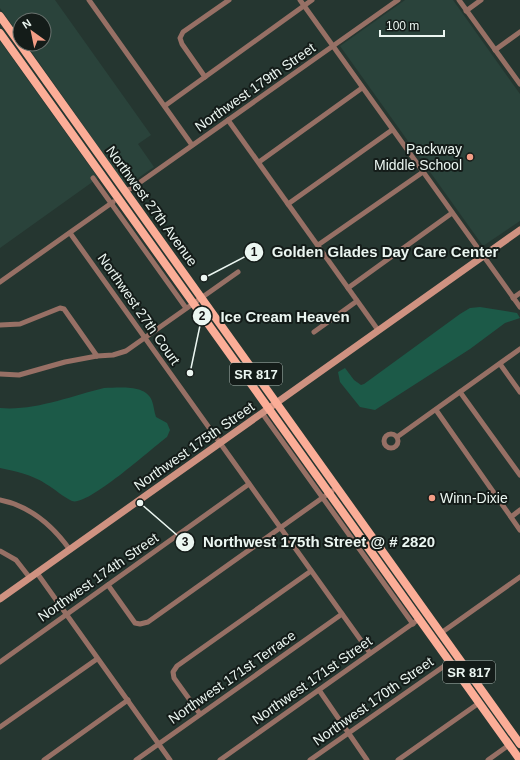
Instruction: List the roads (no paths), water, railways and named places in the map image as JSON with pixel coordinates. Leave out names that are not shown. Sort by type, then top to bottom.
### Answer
[{"type":"main road","name":"Northwest 27th Avenue","points":[[0,16],[520,744]]},
{"type":"main road","name":"Northwest 27th Avenue","points":[[0,33],[120,200],[190,306],[326,495],[381,565],[418,622],[450,662],[520,760]]},
{"type":"main road","points":[[56,111],[64,105]]},
{"type":"main road","points":[[108,184],[119,191],[125,191]]},
{"type":"main road","points":[[120,200],[125,199],[136,206]]},
{"type":"main road","points":[[381,565],[389,560]]},
{"type":"main road","points":[[418,622],[434,631],[441,633]]},
{"type":"main road","points":[[468,688],[481,696],[486,695]]},
{"type":"main road","points":[[479,703],[485,704],[497,712]]},
{"type":"street","points":[[89,0],[166,105],[192,145]]},
{"type":"street","points":[[205,77],[182,44],[180,38],[183,32],[229,0]]},
{"type":"street","points":[[300,0],[520,307]]},
{"type":"street","points":[[166,105],[312,0]]},
{"type":"street","name":"Northwest 179th Street","points":[[125,191],[132,188],[398,0]]},
{"type":"street","points":[[458,0],[520,84]]},
{"type":"street","points":[[466,11],[481,0]]},
{"type":"street","points":[[496,50],[520,32]]},
{"type":"street","points":[[259,162],[362,88]]},
{"type":"street","points":[[228,120],[378,330]]},
{"type":"street","points":[[288,204],[392,130]]},
{"type":"street","points":[[318,245],[422,172]]},
{"type":"street","points":[[93,178],[190,306]]},
{"type":"street","points":[[0,282],[111,203],[120,200]]},
{"type":"street","points":[[348,288],[452,213]]},
{"type":"street","name":"Northwest 175th Street","points":[[0,599],[520,230]]},
{"type":"street","name":"Northwest 27th Court","points":[[70,233],[370,653]]},
{"type":"street","points":[[0,374],[19,375],[64,362],[97,356],[120,354],[238,272]]},
{"type":"street","points":[[513,298],[520,293]]},
{"type":"street","points":[[314,332],[357,301]]},
{"type":"street","points":[[0,325],[20,324],[60,308],[64,310],[97,356]]},
{"type":"street","points":[[397,437],[520,349]]},
{"type":"street","points":[[500,364],[520,392]]},
{"type":"street","points":[[460,392],[520,475]]},
{"type":"street","points":[[436,410],[520,530]]},
{"type":"street","name":"Northwest 174th Street","points":[[0,662],[250,484]]},
{"type":"street","points":[[108,585],[132,619],[140,624],[148,622],[337,488]]},
{"type":"street","points":[[326,495],[418,622]]},
{"type":"street","points":[[0,500],[24,508],[50,526],[70,550]]},
{"type":"street","points":[[511,517],[520,510]]},
{"type":"street","points":[[0,551],[11,556],[30,578]]},
{"type":"street","points":[[200,714],[174,678],[176,666],[311,571]]},
{"type":"street","points":[[37,573],[170,760]]},
{"type":"street","points":[[441,633],[520,577]]},
{"type":"street","name":"Northwest 171st Terrace","points":[[136,760],[342,614]]},
{"type":"street","name":"Northwest 171st Street","points":[[220,760],[370,653],[418,622]]},
{"type":"street","points":[[0,727],[97,659]]},
{"type":"street","name":"Northwest 170th Street","points":[[310,760],[450,662]]},
{"type":"street","points":[[318,690],[368,760]]},
{"type":"street","points":[[44,760],[128,700]]},
{"type":"street","points":[[398,760],[479,703]]},
{"type":"street","points":[[488,760],[509,745]]},
{"type":"place","name":"Packway Middle School","points":[[470,157]]},
{"type":"place","name":"Golden Glades Day Care Center","points":[[204,278]]},
{"type":"place","name":"Ice Cream Heaven","points":[[190,373]]},
{"type":"place","name":"Winn-Dixie","points":[[432,498]]},
{"type":"place","name":"Northwest 175th Street @ # 2820","points":[[140,503]]}]
